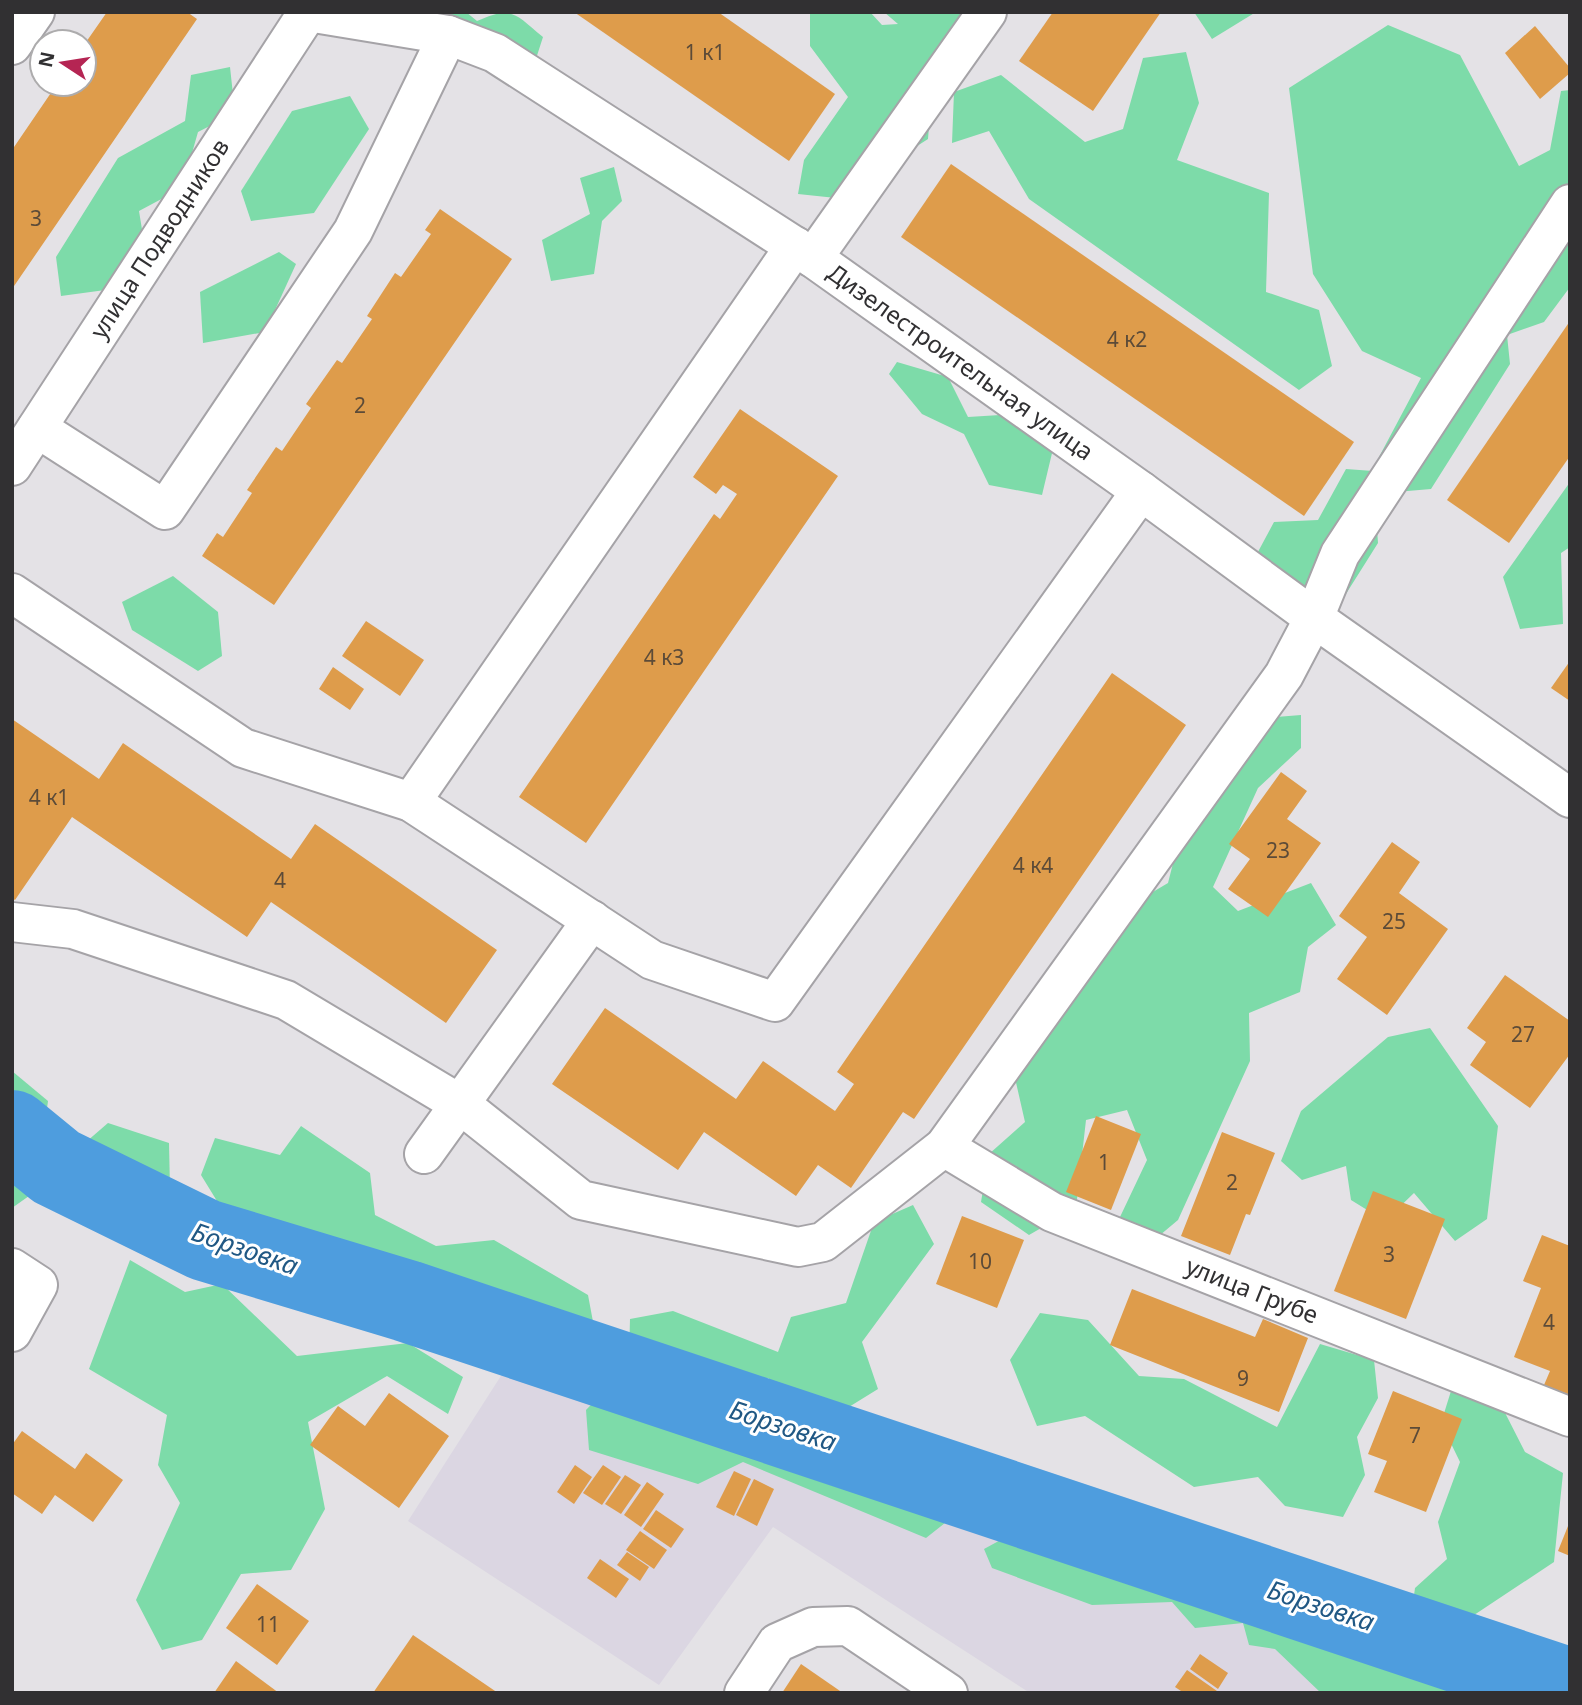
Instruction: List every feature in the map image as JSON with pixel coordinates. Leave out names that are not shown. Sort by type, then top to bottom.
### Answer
[{"type":"street","points":[[12,45],[34,12]]},
{"type":"street","name":"Дизелестроительная улица","points":[[308,12],[448,35],[495,52],[804,252],[1570,798]]},
{"type":"street","name":"улица Подводников","points":[[12,466],[308,12]]},
{"type":"street","points":[[411,802],[804,252],[987,12]]},
{"type":"street","points":[[37,428],[165,510],[353,231],[448,35]]},
{"type":"street","points":[[12,922],[73,929],[286,1000],[460,1104],[581,1200],[798,1247],[823,1242],[944,1147],[1284,675],[1314,618],[1340,554],[1570,204]]},
{"type":"street","points":[[12,593],[243,748],[411,802],[652,960],[775,1002],[1141,491]]},
{"type":"street","points":[[424,1154],[592,920]]},
{"type":"street","name":"улица Грубе","points":[[944,1147],[1052,1212],[1570,1417]]},
{"type":"street","points":[[12,1332],[25,1277]]},
{"type":"street","points":[[744,1693],[777,1643],[813,1627],[848,1626],[948,1693]]},
{"type":"shaded area","points":[[515,1354],[1500,1693],[1030,1693],[773,1527],[659,1685],[408,1521]]},
{"type":"green space","points":[[404,12],[466,12],[477,21],[499,14],[513,14],[543,37],[533,68],[497,79]]},
{"type":"green space","points":[[810,12],[870,12],[882,25],[898,24],[884,12],[962,12],[935,50],[928,139],[836,198],[798,194],[804,160],[848,97],[810,46]]},
{"type":"green space","points":[[1194,12],[1256,12],[1212,39]]},
{"type":"green space","points":[[1388,25],[1460,55],[1519,166],[1550,150],[1561,91],[1570,90],[1570,287],[1544,322],[1507,335],[1510,364],[1431,489],[1396,492],[1379,457],[1421,378],[1362,351],[1313,274],[1289,88]]},
{"type":"green space","points":[[1186,52],[1199,103],[1177,160],[1269,193],[1266,292],[1319,310],[1332,366],[1299,390],[1029,199],[989,131],[952,143],[954,92],[1001,75],[1085,142],[1123,129],[1143,58]]},
{"type":"green space","points":[[230,67],[235,113],[198,132],[182,188],[139,211],[145,248],[120,288],[61,296],[56,257],[118,158],[185,121],[191,75]]},
{"type":"green space","points":[[350,96],[369,129],[314,213],[251,221],[241,191],[292,111]]},
{"type":"green space","points":[[614,167],[622,201],[602,221],[594,274],[551,281],[542,240],[590,214],[580,178]]},
{"type":"green space","points":[[279,252],[296,264],[265,332],[203,343],[200,292]]},
{"type":"green space","points":[[897,362],[948,377],[968,417],[1016,414],[1053,449],[1042,495],[989,485],[964,434],[922,414],[889,374]]},
{"type":"green space","points":[[1346,469],[1373,471],[1378,543],[1344,597],[1295,596],[1252,563],[1274,522],[1318,520]]},
{"type":"green space","points":[[1570,482],[1570,547],[1561,553],[1563,624],[1520,629],[1503,577]]},
{"type":"green space","points":[[173,576],[218,612],[222,656],[198,671],[132,630],[122,602]]},
{"type":"green space","points":[[1301,715],[1301,748],[1258,788],[1213,887],[1238,911],[1311,883],[1336,925],[1308,947],[1300,992],[1249,1013],[1250,1061],[1178,1220],[1147,1246],[1120,1217],[1147,1160],[1127,1110],[1086,1120],[1076,1208],[1029,1235],[981,1202],[989,1154],[1025,1122],[1012,1065],[1114,915],[1168,883],[1184,820],[1265,718]]},
{"type":"green space","points":[[1430,1028],[1498,1126],[1487,1219],[1455,1241],[1414,1193],[1385,1221],[1351,1200],[1346,1166],[1302,1180],[1281,1161],[1301,1111],[1388,1037]]},
{"type":"green space","points":[[12,1071],[48,1101],[36,1191],[12,1208]]},
{"type":"green space","points":[[108,1123],[169,1143],[170,1189],[129,1227],[83,1192],[86,1142]]},
{"type":"green space","points":[[301,1126],[370,1173],[375,1215],[436,1246],[494,1240],[588,1295],[594,1327],[565,1342],[464,1287],[421,1294],[236,1232],[201,1175],[215,1138],[280,1155]]},
{"type":"green space","points":[[913,1205],[934,1244],[862,1342],[878,1389],[823,1423],[768,1378],[697,1383],[629,1358],[630,1319],[673,1311],[778,1352],[791,1317],[846,1303],[874,1222]]},
{"type":"green space","points":[[130,1260],[185,1292],[222,1284],[297,1356],[408,1343],[463,1377],[448,1414],[387,1376],[308,1422],[325,1509],[291,1570],[241,1574],[202,1640],[162,1650],[136,1600],[180,1503],[158,1465],[167,1415],[89,1369]]},
{"type":"green space","points":[[1040,1313],[1088,1320],[1139,1376],[1184,1379],[1277,1427],[1320,1344],[1374,1360],[1378,1398],[1357,1437],[1365,1475],[1343,1517],[1285,1506],[1258,1477],[1194,1487],[1085,1416],[1037,1426],[1010,1360]]},
{"type":"green space","points":[[615,1380],[706,1423],[756,1459],[803,1449],[940,1493],[950,1519],[926,1538],[743,1462],[698,1484],[589,1450],[586,1410]]},
{"type":"green space","points":[[1451,1391],[1499,1401],[1525,1452],[1563,1473],[1554,1562],[1453,1629],[1411,1617],[1415,1588],[1447,1559],[1438,1522],[1460,1462],[1441,1423]]},
{"type":"green space","points":[[1006,1537],[1089,1567],[1158,1566],[1247,1598],[1284,1619],[1318,1624],[1359,1656],[1497,1680],[1501,1693],[1321,1693],[1275,1649],[1249,1645],[1243,1623],[1195,1628],[1172,1602],[1092,1605],[992,1568],[984,1549]]},
{"type":"building","points":[[107,12],[187,12],[197,19],[12,289],[12,150],[47,98],[98,98],[98,28],[96,28]]},
{"type":"building","points":[[574,12],[718,12],[835,94],[789,161]]},
{"type":"building","points":[[1053,12],[1161,12],[1093,111],[1019,61]]},
{"type":"building","points":[[1535,26],[1570,68],[1570,73],[1540,99],[1505,53]]},
{"type":"building","points":[[951,164],[1354,442],[1304,516],[901,237]]},
{"type":"building","points":[[440,209],[512,259],[274,605],[202,556],[217,533],[223,537],[252,493],[247,490],[276,447],[282,451],[311,408],[306,404],[337,360],[342,363],[372,319],[367,316],[395,273],[401,277],[431,234],[425,230]]},
{"type":"building","points":[[1570,321],[1570,456],[1509,543],[1447,500]]},
{"type":"building","points":[[740,409],[838,476],[586,843],[519,797],[714,514],[720,519],[737,494],[723,485],[716,494],[693,477]]},
{"type":"building","points":[[366,621],[424,660],[400,696],[342,656]]},
{"type":"building","points":[[1570,661],[1570,701],[1551,688]]},
{"type":"building","points":[[333,667],[364,689],[350,710],[319,689]]},
{"type":"building","points":[[1112,673],[1186,725],[914,1119],[903,1112],[851,1188],[818,1165],[796,1196],[704,1132],[678,1170],[552,1084],[605,1008],[736,1099],[763,1061],[835,1111],[854,1084],[837,1072]]},
{"type":"building","points":[[12,719],[99,779],[123,743],[291,859],[315,824],[497,950],[446,1023],[271,902],[247,937],[72,817],[15,900],[12,898]]},
{"type":"building","points":[[1281,772],[1307,791],[1287,819],[1321,843],[1268,917],[1228,889],[1250,859],[1229,844]]},
{"type":"building","points":[[1392,842],[1420,862],[1399,893],[1448,929],[1387,1015],[1337,979],[1367,937],[1339,916]]},
{"type":"building","points":[[1505,975],[1570,1021],[1570,1054],[1530,1108],[1470,1065],[1486,1042],[1467,1028]]},
{"type":"building","points":[[1096,1116],[1141,1134],[1111,1210],[1066,1192]]},
{"type":"building","points":[[1222,1132],[1275,1153],[1250,1215],[1246,1214],[1230,1255],[1181,1236]]},
{"type":"building","points":[[1373,1191],[1445,1219],[1406,1319],[1334,1291]]},
{"type":"building","points":[[962,1216],[1024,1240],[997,1308],[936,1284]]},
{"type":"building","points":[[1542,1235],[1570,1246],[1570,1395],[1544,1385],[1550,1371],[1514,1357],[1541,1288],[1523,1281]]},
{"type":"building","points":[[1132,1289],[1255,1337],[1263,1319],[1308,1338],[1279,1412],[1110,1345]]},
{"type":"building","points":[[1393,1391],[1462,1419],[1426,1512],[1374,1492],[1387,1461],[1368,1454]]},
{"type":"building","points":[[389,1393],[449,1436],[399,1508],[310,1445],[338,1406],[365,1426]]},
{"type":"building","points":[[22,1431],[75,1469],[86,1453],[123,1480],[93,1522],[55,1495],[42,1514],[12,1493],[12,1445]]},
{"type":"building","points":[[575,1465],[592,1477],[574,1504],[557,1492]]},
{"type":"building","points":[[603,1465],[621,1477],[602,1505],[583,1493]]},
{"type":"building","points":[[734,1471],[751,1479],[734,1516],[716,1507]]},
{"type":"building","points":[[625,1475],[641,1485],[621,1514],[605,1504]]},
{"type":"building","points":[[754,1479],[774,1489],[757,1526],[736,1515]]},
{"type":"building","points":[[647,1482],[664,1494],[641,1527],[624,1515]]},
{"type":"building","points":[[656,1510],[684,1529],[671,1548],[643,1529]]},
{"type":"building","points":[[1570,1521],[1570,1556],[1558,1551]]},
{"type":"building","points":[[640,1531],[667,1550],[654,1569],[626,1550]]},
{"type":"building","points":[[627,1552],[649,1567],[640,1581],[617,1565]]},
{"type":"building","points":[[600,1559],[629,1579],[616,1598],[587,1578]]},
{"type":"building","points":[[257,1584],[309,1621],[277,1665],[226,1628]]},
{"type":"building","points":[[413,1635],[498,1693],[373,1693]]},
{"type":"building","points":[[1200,1654],[1228,1673],[1218,1689],[1190,1669]]},
{"type":"building","points":[[236,1661],[279,1693],[214,1693]]},
{"type":"building","points":[[801,1664],[843,1693],[782,1693]]},
{"type":"building","points":[[1187,1670],[1217,1691],[1216,1693],[1184,1693],[1175,1687]]},
{"type":"waterway","name":"Борзовка","points":[[12,1131],[56,1167],[205,1240],[407,1301],[1570,1689]]}]
